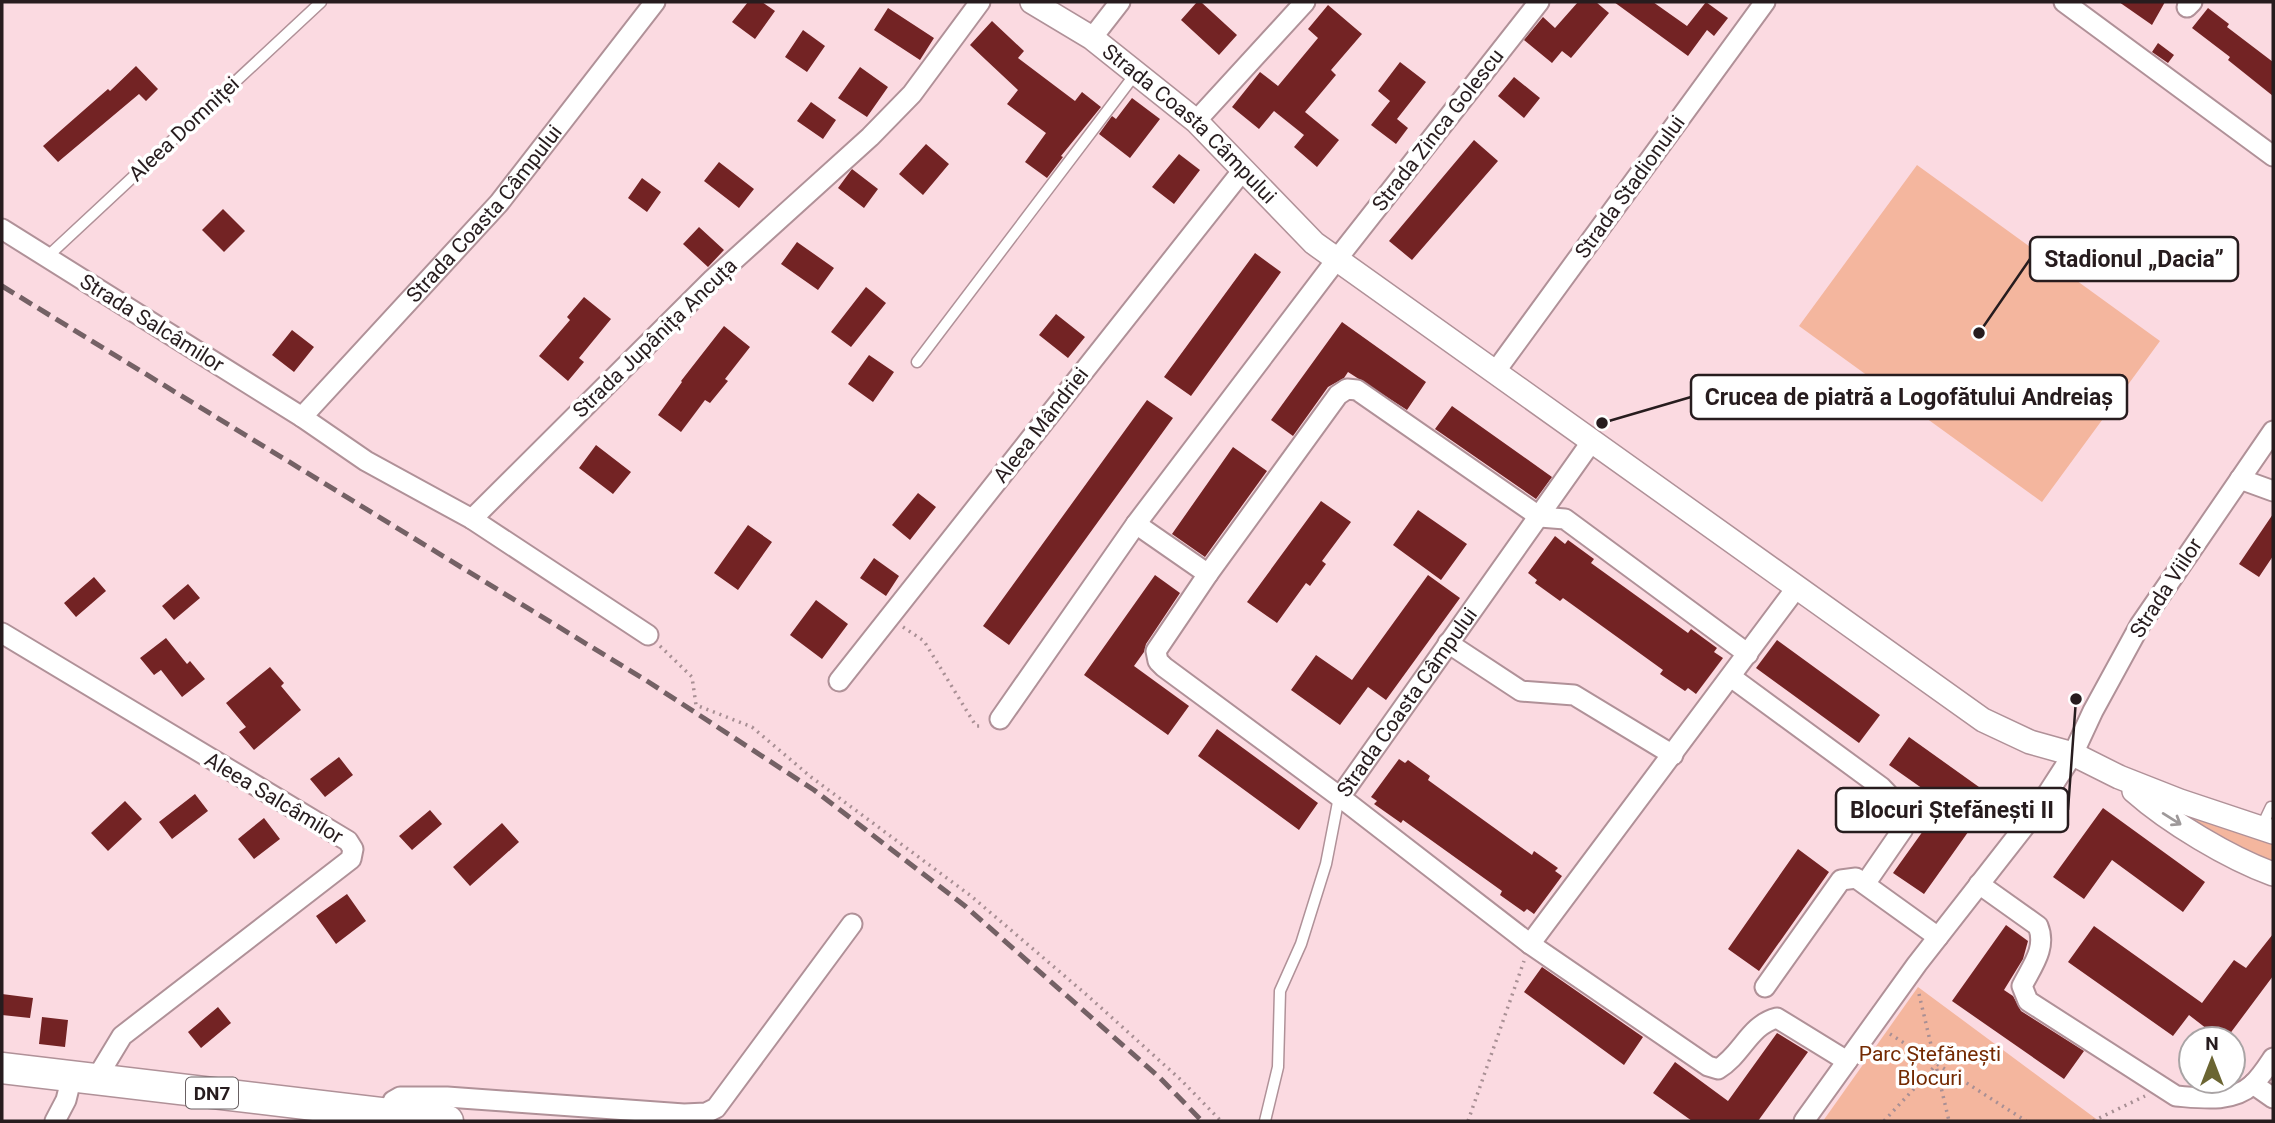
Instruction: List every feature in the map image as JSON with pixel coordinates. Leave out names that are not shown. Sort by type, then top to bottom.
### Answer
[{"type":"main road","name":"DN7","points":[[2,1068],[388,1118],[448,1121]]},
{"type":"street","name":"Strada Coasta Câmpului","points":[[302,417],[499,203],[654,2]]},
{"type":"street","name":"Strada Jupânița Ancuța","points":[[472,519],[713,279],[870,137],[912,94],[981,2]]},
{"type":"street","name":"Strada Coasta Câmpului","points":[[1031,2],[1092,38],[1196,121],[1314,243],[1983,720],[2030,742],[2073,754],[2119,777],[2180,801],[2267,830]]},
{"type":"street","points":[[1092,38],[1120,2]]},
{"type":"street","points":[[1196,121],[1305,2]]},
{"type":"street","name":"Strada Zinca Golescu","points":[[1337,259],[1539,2]]},
{"type":"street","name":"Strada Stadionului","points":[[1495,372],[1765,2]]},
{"type":"street","points":[[2064,2],[2273,156]]},
{"type":"street","name":"Aleea Mândriei","points":[[839,681],[1243,170]]},
{"type":"street","name":"Strada Salcâmilor","points":[[2,229],[302,417],[366,461],[472,519]]},
{"type":"street","points":[[1000,719],[1136,524],[1337,259]]},
{"type":"street","points":[[1340,796],[1158,661],[1156,651],[1208,574],[1338,395],[1347,389],[1357,390],[1540,517],[1565,519],[1748,654]]},
{"type":"street","name":"Strada Viilor","points":[[2073,754],[2093,710],[2140,625],[2273,432]]},
{"type":"street","name":"Strada Coasta Câmpului","points":[[1592,441],[1340,796],[1530,944],[1708,1066],[1718,1069],[1727,1063],[1763,1022],[1777,1018],[1847,1060]]},
{"type":"street","points":[[2240,479],[2273,491]]},
{"type":"street","points":[[472,519],[648,635]]},
{"type":"street","points":[[1136,524],[1208,574]]},
{"type":"street","points":[[1530,944],[1797,587]]},
{"type":"street","name":"Aleea Salcâmilor","points":[[2,633],[348,842],[353,849],[351,859],[122,1037],[84,1077]]},
{"type":"street","points":[[1448,643],[1521,691],[1574,695],[1673,755]]},
{"type":"street","points":[[1731,677],[1881,786],[1897,803],[1902,829],[1864,884]]},
{"type":"street","points":[[1804,1121],[1914,968],[2035,813],[2073,754]]},
{"type":"street","name":"Strada Coasta Câmpului","points":[[2119,777],[2149,804],[2218,847],[2273,874]]},
{"type":"street","points":[[1765,987],[1841,880],[1856,878],[1938,937]]},
{"type":"street","points":[[1979,884],[2038,926],[2041,948],[2022,986],[2028,1001],[2176,1096],[2203,1099],[2238,1095],[2253,1084],[2273,1058]]},
{"type":"street","points":[[388,1118],[393,1101],[400,1097],[447,1097],[684,1114],[706,1113],[716,1108],[852,924]]},
{"type":"street","points":[[55,1121],[66,1100],[84,1077]]},
{"type":"street","points":[[2253,1084],[2273,1098]]},
{"type":"lane","name":"Aleea Domniței","points":[[47,257],[321,2]]},
{"type":"lane","points":[[917,362],[1136,73]]},
{"type":"lane","points":[[1265,1121],[1278,1067],[1280,991],[1301,944],[1326,864],[1340,796]]},
{"type":"lane","points":[[2267,830],[2271,807]]},
{"type":"path","points":[[889,618],[924,640],[976,726],[993,727],[1000,719]]},
{"type":"path","points":[[648,635],[692,677],[696,705],[752,727],[811,778],[971,896],[1088,996],[1181,1080],[1221,1121]]},
{"type":"path","points":[[1468,1121],[1530,944]]},
{"type":"path","points":[[1914,968],[1949,1121]]},
{"type":"path","points":[[1874,1023],[2026,1121]]},
{"type":"path","points":[[1884,1121],[1936,1065]]},
{"type":"path","points":[[2093,1121],[2163,1088]]},
{"type":"green space","points":[[1917,165],[2160,341],[2042,502],[1799,326]]},
{"type":"green space","points":[[2163,799],[2273,836],[2273,870],[2215,842]]},
{"type":"green space","name":"Parc Ștefănești Blocuri","points":[[1918,987],[2099,1121],[1823,1121]]},
{"type":"building","points":[[748,2],[762,2],[775,11],[755,39],[732,22]]},
{"type":"building","points":[[1197,2],[1201,2],[1237,35],[1219,55],[1181,20]]},
{"type":"building","points":[[1578,2],[1596,2],[1609,13],[1571,58],[1562,51],[1552,63],[1524,40],[1543,17],[1555,28]]},
{"type":"building","points":[[1614,2],[1653,2],[1687,26],[1706,2],[1728,18],[1714,36],[1707,30],[1688,56]]},
{"type":"building","points":[[2119,2],[2165,2],[2152,25]]},
{"type":"building","points":[[1328,5],[1362,34],[1331,70],[1336,75],[1305,112],[1339,140],[1317,167],[1294,147],[1304,135],[1274,111],[1259,129],[1232,107],[1260,72],[1278,86],[1318,38],[1308,29]]},
{"type":"building","points":[[888,8],[934,38],[920,60],[874,30]]},
{"type":"building","points":[[2208,8],[2229,24],[2227,27],[2273,62],[2273,96],[2228,60],[2230,57],[2192,28]]},
{"type":"building","points":[[992,21],[1024,51],[1018,58],[1075,101],[1082,92],[1101,107],[1061,156],[1063,157],[1047,178],[1025,162],[1046,133],[1007,104],[1018,90],[970,45]]},
{"type":"building","points":[[803,30],[825,46],[807,72],[785,57]]},
{"type":"building","points":[[2158,43],[2174,55],[2168,63],[2152,52]]},
{"type":"building","points":[[1400,62],[1426,82],[1397,119],[1408,128],[1396,144],[1371,125],[1390,101],[1378,91]]},
{"type":"building","points":[[136,66],[158,89],[146,101],[139,94],[58,162],[43,146]]},
{"type":"building","points":[[860,67],[888,87],[867,117],[838,98]]},
{"type":"building","points":[[1514,77],[1540,98],[1524,118],[1498,96]]},
{"type":"building","points":[[1132,98],[1160,119],[1130,158],[1099,134],[1112,116],[1116,119]]},
{"type":"building","points":[[811,102],[836,120],[823,139],[797,121]]},
{"type":"building","points":[[1474,140],[1498,161],[1412,260],[1389,241]]},
{"type":"building","points":[[926,144],[949,164],[923,195],[899,174]]},
{"type":"building","points":[[1179,154],[1200,170],[1174,204],[1152,187]]},
{"type":"building","points":[[719,162],[754,189],[739,208],[704,181]]},
{"type":"building","points":[[852,169],[878,189],[864,208],[838,188]]},
{"type":"building","points":[[642,178],[661,192],[647,212],[628,198]]},
{"type":"building","points":[[223,209],[245,231],[224,252],[202,230]]},
{"type":"building","points":[[699,227],[724,250],[708,267],[683,244]]},
{"type":"building","points":[[797,242],[834,268],[818,290],[781,264]]},
{"type":"building","points":[[1255,253],[1281,272],[1191,396],[1164,377]]},
{"type":"building","points":[[866,287],[886,303],[851,347],[831,332]]},
{"type":"building","points":[[584,297],[611,319],[579,358],[584,362],[568,381],[539,356],[570,320],[567,317]]},
{"type":"building","points":[[1056,314],[1085,337],[1068,358],[1039,335]]},
{"type":"building","points":[[1342,322],[1426,382],[1407,410],[1348,372],[1344,378],[1328,387],[1293,436],[1271,420]]},
{"type":"building","points":[[724,326],[750,347],[725,379],[728,381],[710,403],[705,400],[681,432],[658,415]]},
{"type":"building","points":[[292,330],[314,347],[294,372],[272,355]]},
{"type":"building","points":[[869,355],[894,372],[873,402],[848,384]]},
{"type":"building","points":[[1147,400],[1173,418],[1009,645],[983,626]]},
{"type":"building","points":[[1452,406],[1552,477],[1536,499],[1435,429]]},
{"type":"building","points":[[596,445],[631,472],[613,494],[579,468]]},
{"type":"building","points":[[1233,447],[1267,471],[1205,557],[1172,534]]},
{"type":"building","points":[[918,493],[936,507],[910,540],[892,525]]},
{"type":"building","points":[[1321,501],[1351,522],[1322,561],[1326,564],[1310,586],[1306,583],[1277,623],[1247,602]]},
{"type":"building","points":[[1418,510],[1467,544],[1441,580],[1393,545]]},
{"type":"building","points":[[2273,514],[2273,556],[2259,577],[2239,564]]},
{"type":"building","points":[[748,525],[772,542],[738,590],[714,573]]},
{"type":"building","points":[[1555,536],[1565,544],[1568,540],[1594,559],[1591,563],[1688,633],[1691,629],[1717,648],[1714,652],[1723,658],[1696,694],[1688,688],[1685,691],[1660,674],[1663,670],[1563,598],[1560,601],[1535,583],[1537,580],[1528,573]]},
{"type":"building","points":[[874,558],[899,576],[886,596],[860,578]]},
{"type":"building","points":[[1155,575],[1180,593],[1134,666],[1189,706],[1168,735],[1084,675]]},
{"type":"building","points":[[1428,575],[1460,598],[1386,700],[1368,687],[1340,725],[1291,690],[1316,655],[1352,680]]},
{"type":"building","points":[[94,577],[106,591],[76,617],[64,603]]},
{"type":"building","points":[[188,584],[200,598],[174,620],[162,606]]},
{"type":"building","points":[[816,600],[848,624],[822,659],[790,635]]},
{"type":"building","points":[[166,638],[187,664],[190,661],[205,679],[182,697],[161,670],[154,675],[140,658]]},
{"type":"building","points":[[1777,640],[1880,715],[1859,743],[1756,668]]},
{"type":"building","points":[[270,667],[284,683],[281,686],[301,710],[254,750],[239,732],[246,727],[226,703]]},
{"type":"building","points":[[1217,729],[1318,803],[1299,830],[1198,756]]},
{"type":"building","points":[[1909,737],[1993,797],[1924,894],[1893,873],[1943,803],[1889,765]]},
{"type":"building","points":[[339,757],[353,775],[325,797],[310,779]]},
{"type":"building","points":[[1399,759],[1405,763],[1408,760],[1430,776],[1428,780],[1532,855],[1534,851],[1558,868],[1555,871],[1562,876],[1534,914],[1527,909],[1524,912],[1500,895],[1502,891],[1403,820],[1401,823],[1374,804],[1377,801],[1371,797]]},
{"type":"building","points":[[195,794],[208,811],[172,839],[159,822]]},
{"type":"building","points":[[125,801],[142,819],[108,851],[91,833]]},
{"type":"building","points":[[2103,808],[2205,882],[2183,912],[2112,860],[2084,899],[2053,877]]},
{"type":"building","points":[[430,810],[442,824],[412,850],[399,836]]},
{"type":"building","points":[[264,818],[280,839],[254,859],[238,839]]},
{"type":"building","points":[[502,823],[519,842],[470,886],[453,867]]},
{"type":"building","points":[[1798,849],[1829,872],[1759,971],[1728,949]]},
{"type":"building","points":[[347,894],[366,921],[336,944],[316,916]]},
{"type":"building","points":[[2006,925],[2028,941],[2023,959],[2004,990],[2013,996],[2021,1011],[2084,1051],[2064,1079],[1952,1001]]},
{"type":"building","points":[[2094,926],[2202,1003],[2234,960],[2246,968],[2273,934],[2273,976],[2236,1025],[2202,1025],[2189,1015],[2181,1025],[2177,1025],[2173,1036],[2068,962]]},
{"type":"building","points":[[1542,967],[1643,1037],[1624,1065],[1524,992]]},
{"type":"building","points":[[2,994],[33,998],[30,1018],[2,1015]]},
{"type":"building","points":[[218,1007],[231,1023],[201,1048],[188,1032]]},
{"type":"building","points":[[42,1017],[68,1020],[65,1047],[39,1044]]},
{"type":"building","points":[[1777,1033],[1808,1052],[1758,1121],[1692,1121],[1653,1093],[1675,1062],[1728,1101]]},
{"type":"railway","points":[[2,286],[647,681],[814,790],[965,906],[1159,1077],[1202,1121]]},
{"type":"place","name":"Stadionul „Dacia”","points":[[1979,333]]},
{"type":"place","name":"Crucea de piatră a Logofătului Andreiaș","points":[[1602,423]]},
{"type":"place","name":"Blocuri Ștefănești II","points":[[2076,699]]}]
